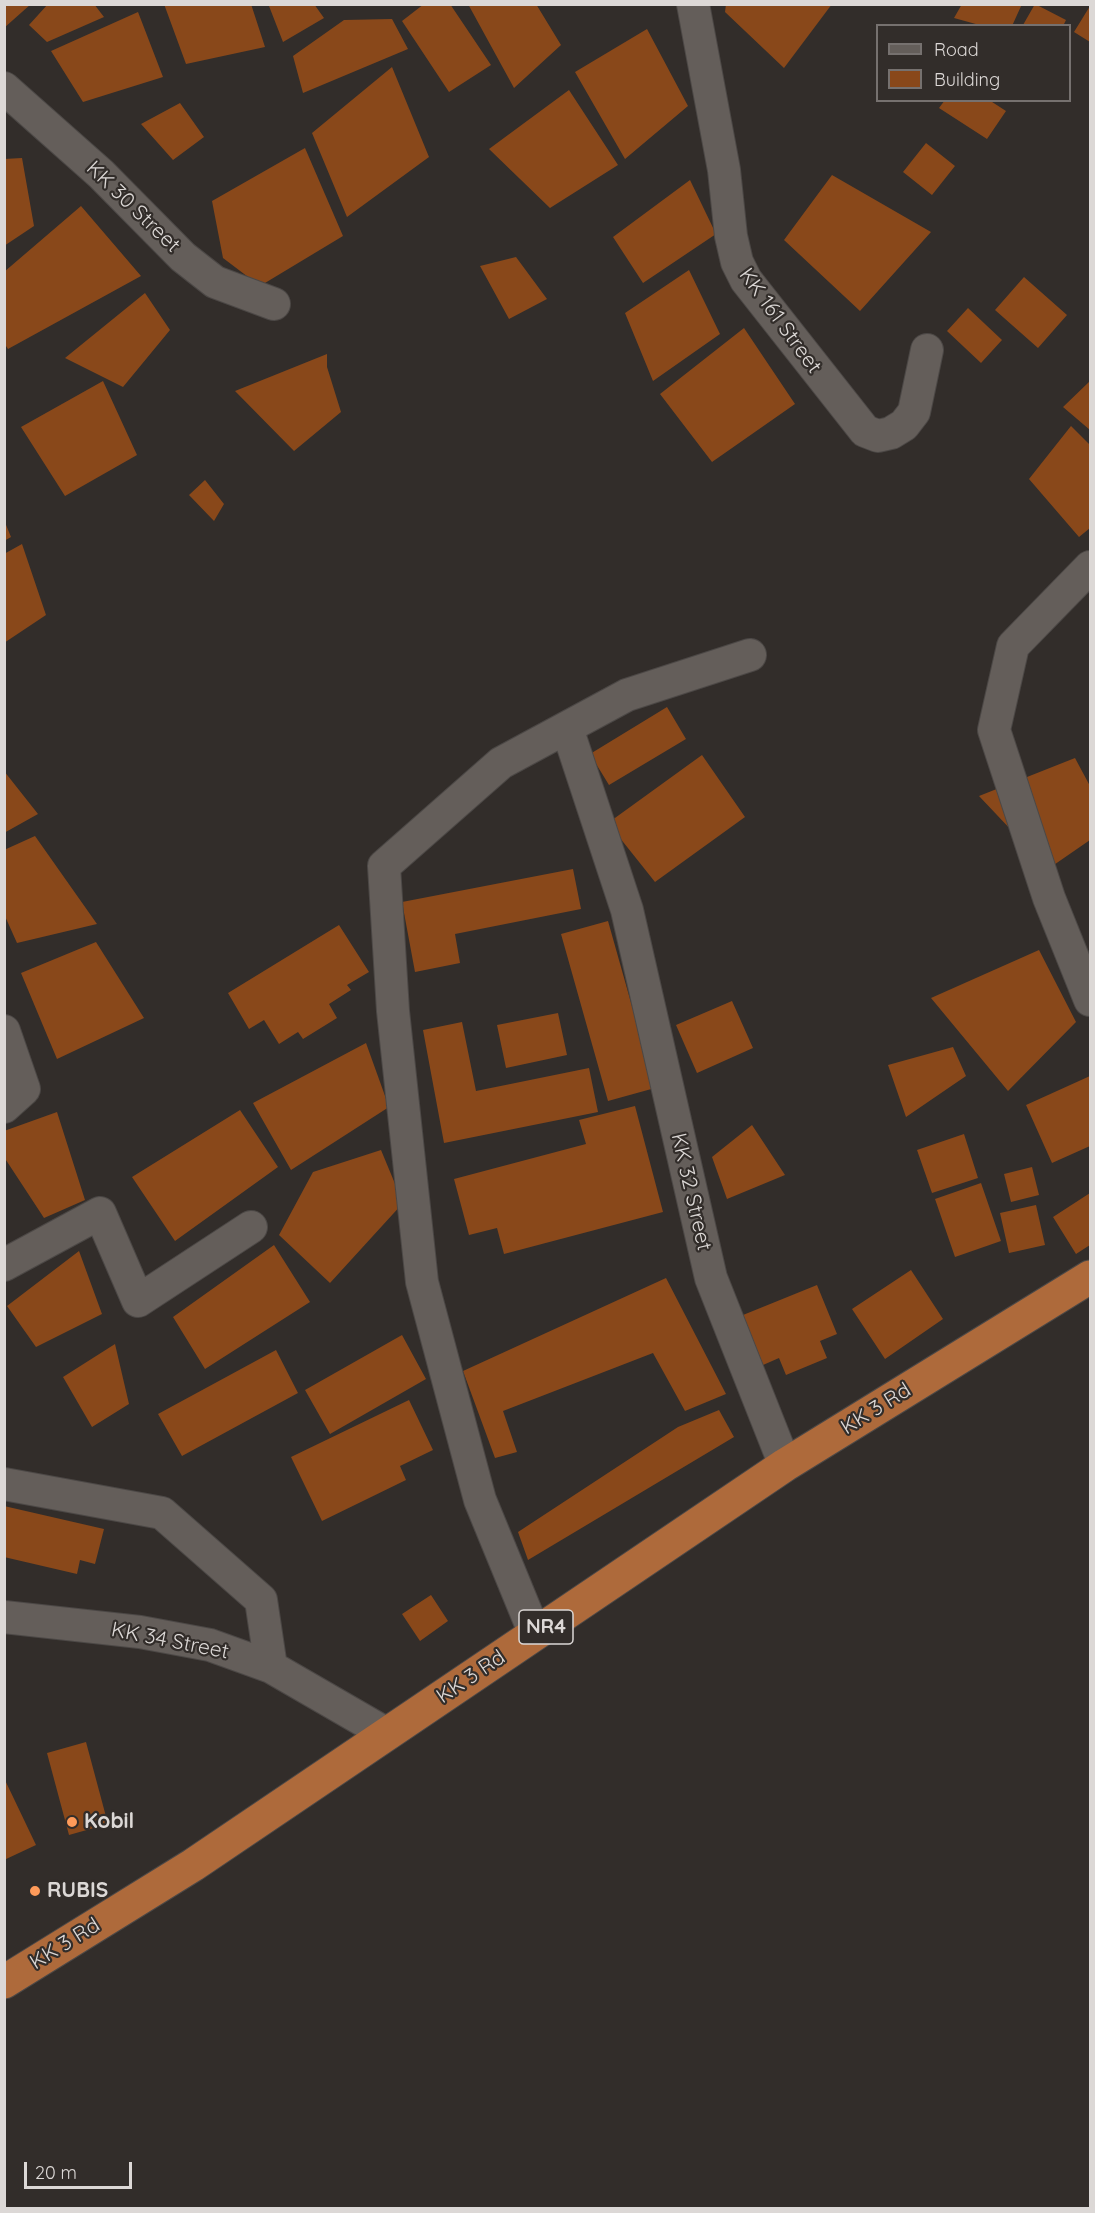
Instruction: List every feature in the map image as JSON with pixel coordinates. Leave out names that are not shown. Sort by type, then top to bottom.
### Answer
[{"type":"highway","name":"KK 3 Rd","points":[[4,1982],[193,1864],[785,1465],[1090,1277]]},
{"type":"street","name":"KK 161 Street","points":[[693,4],[724,170],[731,236],[737,262],[746,280],[865,431],[878,436],[891,434],[904,425],[914,412],[927,350]]},
{"type":"street","name":"KK 30 Street","points":[[4,88],[101,174],[183,257],[215,282],[274,304]]},
{"type":"street","points":[[1090,567],[1013,645],[994,730],[1049,898],[1090,1000]]},
{"type":"street","points":[[536,1634],[480,1500],[422,1282],[393,1011],[384,866],[501,764],[627,695],[750,655]]},
{"type":"street","name":"KK 32 Street","points":[[567,728],[627,910],[711,1278],[785,1465]]},
{"type":"street","points":[[4,1031],[24,1089],[4,1107]]},
{"type":"street","points":[[4,1265],[100,1213],[138,1301],[251,1227]]},
{"type":"street","points":[[4,1484],[162,1513],[261,1600],[271,1667]]},
{"type":"street","name":"KK 34 Street","points":[[4,1617],[140,1632],[210,1645],[271,1667],[387,1734]]},
{"type":"building","points":[[4,4],[31,4],[4,28]]},
{"type":"building","points":[[48,4],[94,4],[104,17],[47,42],[29,25]]},
{"type":"building","points":[[164,4],[251,4],[265,47],[186,64]]},
{"type":"building","points":[[272,4],[314,4],[324,18],[283,42],[269,6]]},
{"type":"building","points":[[424,4],[450,4],[491,65],[449,92],[402,21]]},
{"type":"building","points":[[468,4],[536,4],[561,45],[514,88]]},
{"type":"building","points":[[726,4],[832,4],[784,68],[725,12]]},
{"type":"building","points":[[962,4],[1022,4],[1013,24],[976,24],[954,18]]},
{"type":"building","points":[[1035,4],[1066,20],[1064,24],[1024,24]]},
{"type":"building","points":[[1090,6],[1090,42],[1074,32]]},
{"type":"building","points":[[138,12],[163,77],[83,102],[51,51]]},
{"type":"building","points":[[392,19],[408,49],[303,93],[293,56],[344,20]]},
{"type":"building","points":[[647,29],[688,106],[625,159],[575,72]]},
{"type":"building","points":[[392,67],[429,157],[347,217],[312,133]]},
{"type":"building","points":[[569,90],[618,165],[550,208],[489,149]]},
{"type":"building","points":[[944,102],[992,102],[1006,111],[987,139],[939,108]]},
{"type":"building","points":[[180,103],[204,137],[173,160],[141,124]]},
{"type":"building","points":[[926,143],[955,166],[932,195],[903,172]]},
{"type":"building","points":[[305,148],[343,236],[260,286],[223,258],[212,201]]},
{"type":"building","points":[[22,158],[34,226],[4,246],[4,159]]},
{"type":"building","points":[[832,175],[931,232],[860,311],[784,240]]},
{"type":"building","points":[[690,180],[716,234],[643,283],[613,237]]},
{"type":"building","points":[[81,206],[141,276],[8,349],[4,343],[4,272]]},
{"type":"building","points":[[516,257],[547,299],[509,319],[480,266]]},
{"type":"building","points":[[689,270],[720,334],[653,381],[625,313]]},
{"type":"building","points":[[1024,277],[1067,315],[1038,348],[995,310]]},
{"type":"building","points":[[145,293],[170,330],[123,387],[65,358]]},
{"type":"building","points":[[968,308],[1002,340],[981,363],[947,331]]},
{"type":"building","points":[[744,328],[795,404],[712,462],[660,394]]},
{"type":"building","points":[[327,354],[327,367],[341,412],[294,451],[235,391]]},
{"type":"building","points":[[103,381],[137,455],[65,496],[21,427]]},
{"type":"building","points":[[1090,381],[1090,430],[1063,407]]},
{"type":"building","points":[[1071,426],[1090,445],[1090,528],[1079,537],[1029,479]]},
{"type":"building","points":[[205,480],[224,504],[214,521],[189,495]]},
{"type":"building","points":[[4,520],[11,537],[4,541]]},
{"type":"building","points":[[22,544],[46,615],[4,643],[4,554]]},
{"type":"building","points":[[667,707],[686,739],[609,785],[590,754]]},
{"type":"building","points":[[702,755],[745,817],[655,882],[608,823]]},
{"type":"building","points":[[1075,758],[1090,786],[1090,840],[1048,869],[979,796]]},
{"type":"building","points":[[4,771],[38,814],[4,833]]},
{"type":"building","points":[[35,836],[97,924],[17,943],[4,914],[4,850]]},
{"type":"building","points":[[573,869],[581,909],[455,934],[460,963],[415,972],[402,902]]},
{"type":"building","points":[[608,921],[655,1088],[608,1101],[561,934]]},
{"type":"building","points":[[339,925],[369,972],[347,985],[351,990],[329,1004],[337,1018],[303,1039],[298,1032],[279,1044],[264,1020],[249,1029],[228,993]]},
{"type":"building","points":[[96,942],[144,1018],[57,1059],[21,973]]},
{"type":"building","points":[[1039,950],[1076,1022],[1008,1091],[931,998]]},
{"type":"building","points":[[732,1001],[753,1048],[697,1073],[676,1025]]},
{"type":"building","points":[[558,1013],[567,1055],[506,1068],[497,1025]]},
{"type":"building","points":[[462,1022],[476,1091],[589,1068],[598,1112],[444,1143],[423,1030]]},
{"type":"building","points":[[366,1043],[389,1107],[291,1170],[253,1103]]},
{"type":"building","points":[[953,1047],[966,1076],[906,1117],[888,1065]]},
{"type":"building","points":[[1090,1076],[1090,1146],[1052,1163],[1026,1105]]},
{"type":"building","points":[[635,1106],[663,1212],[504,1254],[497,1228],[469,1235],[454,1179],[586,1144],[579,1120]]},
{"type":"building","points":[[240,1110],[278,1167],[175,1241],[132,1177]]},
{"type":"building","points":[[57,1112],[85,1200],[44,1218],[4,1157],[4,1131]]},
{"type":"building","points":[[752,1125],[785,1175],[727,1199],[712,1157]]},
{"type":"building","points":[[964,1134],[978,1178],[932,1193],[917,1150]]},
{"type":"building","points":[[381,1150],[403,1203],[330,1283],[279,1235],[313,1172]]},
{"type":"building","points":[[1032,1167],[1039,1195],[1011,1202],[1004,1174]]},
{"type":"building","points":[[981,1183],[1001,1241],[955,1257],[935,1199]]},
{"type":"building","points":[[1090,1193],[1090,1245],[1076,1254],[1053,1217]]},
{"type":"building","points":[[1036,1205],[1045,1245],[1009,1253],[1000,1213]]},
{"type":"building","points":[[274,1245],[310,1302],[205,1369],[173,1317]]},
{"type":"building","points":[[79,1251],[102,1314],[36,1347],[7,1306]]},
{"type":"building","points":[[911,1270],[943,1319],[885,1359],[852,1309]]},
{"type":"building","points":[[666,1278],[726,1394],[685,1411],[653,1353],[503,1411],[517,1452],[495,1458],[463,1371]]},
{"type":"building","points":[[817,1285],[837,1334],[820,1341],[827,1358],[786,1375],[779,1358],[763,1365],[743,1315]]},
{"type":"building","points":[[402,1335],[426,1379],[330,1434],[305,1390]]},
{"type":"building","points":[[115,1344],[129,1404],[92,1427],[63,1377]]},
{"type":"building","points":[[276,1350],[298,1393],[182,1456],[158,1414]]},
{"type":"building","points":[[409,1400],[433,1450],[400,1466],[406,1480],[322,1521],[291,1457]]},
{"type":"building","points":[[719,1410],[734,1437],[528,1560],[518,1532],[678,1427]]},
{"type":"building","points":[[4,1506],[104,1529],[95,1564],[80,1560],[77,1574],[4,1557]]},
{"type":"building","points":[[431,1595],[448,1621],[420,1641],[402,1614]]},
{"type":"building","points":[[86,1742],[108,1824],[69,1835],[47,1753]]},
{"type":"building","points":[[4,1778],[36,1845],[4,1860]]},
{"type":"place","name":"Kobil","points":[[72,1822]]},
{"type":"place","name":"RUBIS","points":[[35,1891]]}]
